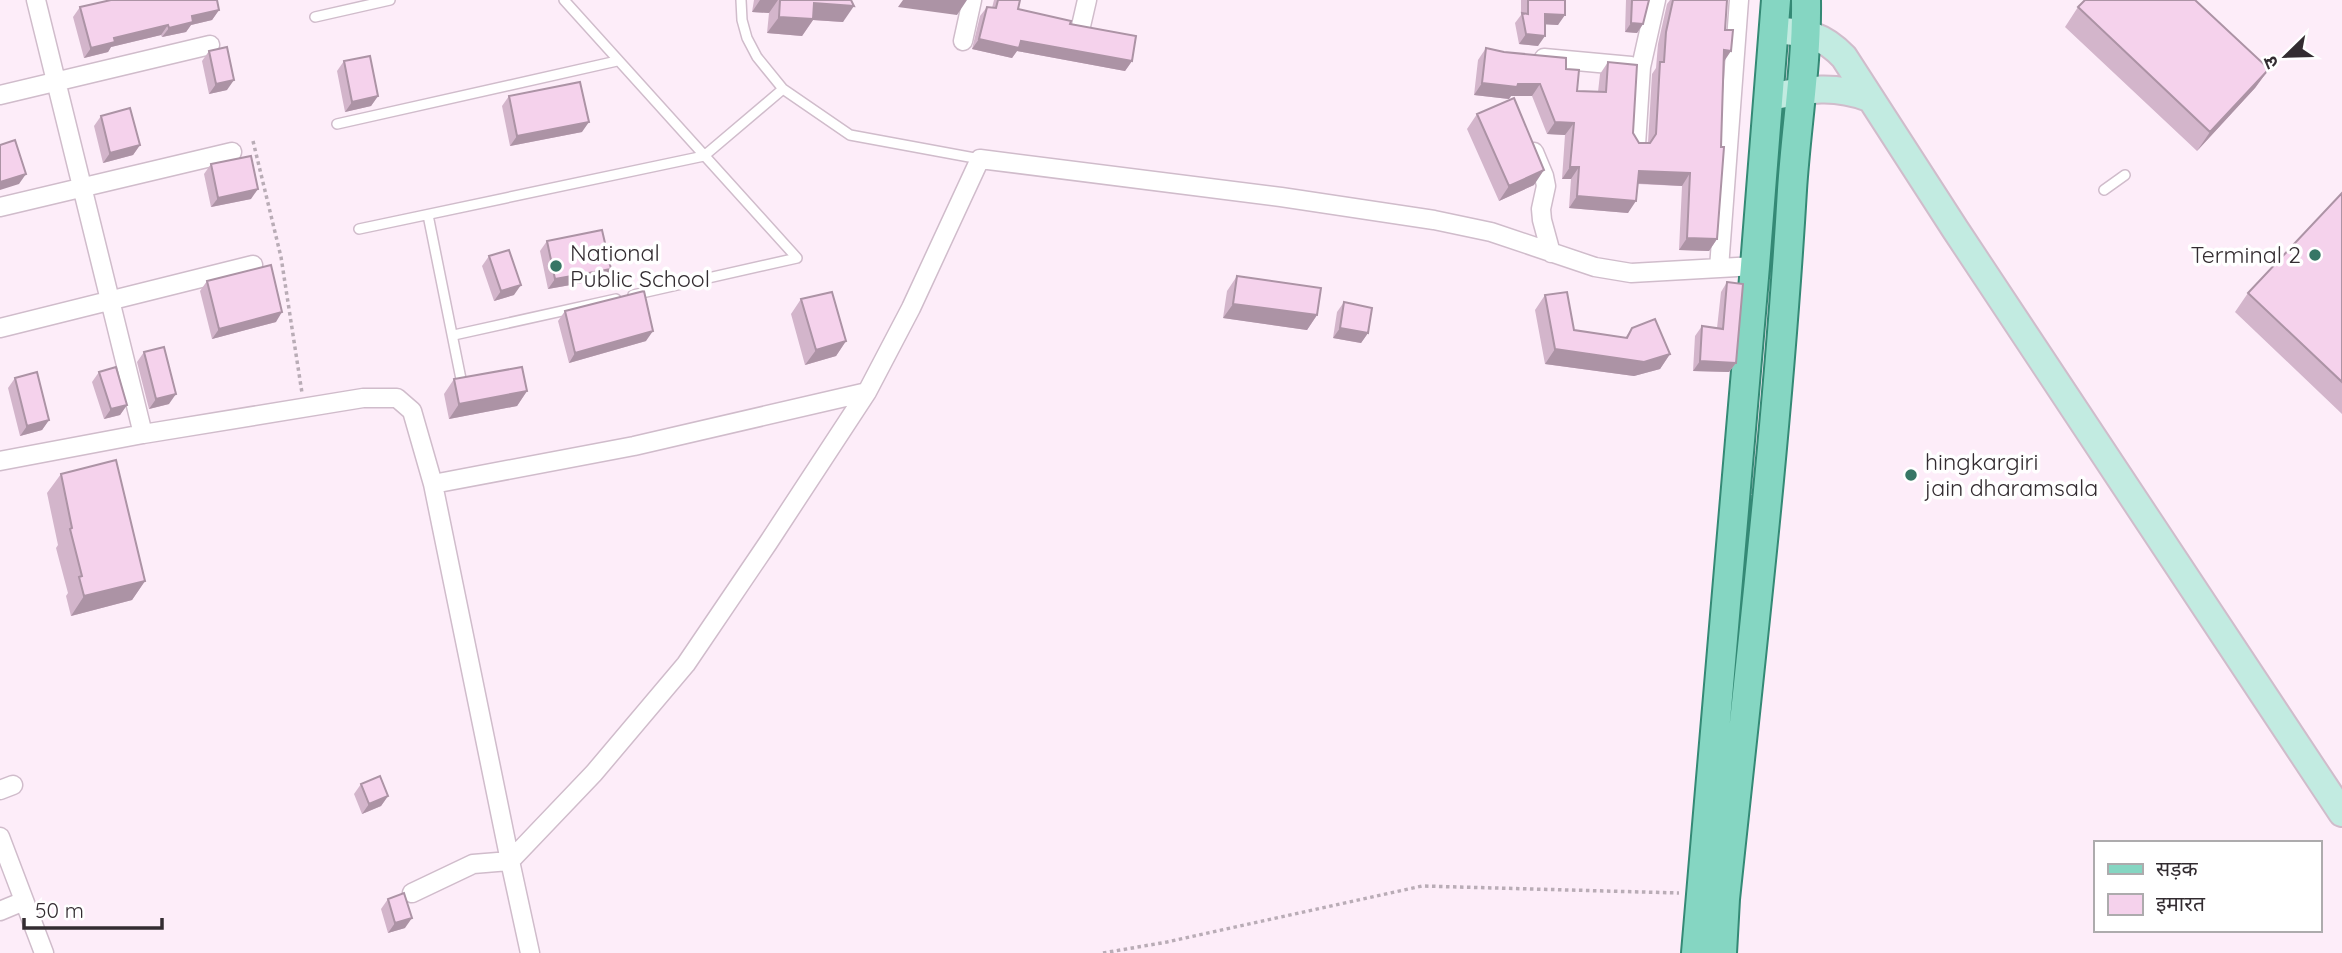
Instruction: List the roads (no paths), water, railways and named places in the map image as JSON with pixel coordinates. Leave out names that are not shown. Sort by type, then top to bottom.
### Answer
[{"type":"main road","points":[[1696,953],[1776,0]]},
{"type":"main road","points":[[1723,953],[1725,899],[1774,438],[1795,145],[1807,33],[1806,0]]},
{"type":"main road","points":[[1773,30],[1807,33],[1826,40],[1844,57],[2342,813]]},
{"type":"main road","points":[[1769,97],[1801,91],[1848,90],[1869,98]]},
{"type":"street","points":[[36,0],[80,188],[143,434]]},
{"type":"street","points":[[963,41],[972,0]]},
{"type":"street","points":[[1081,26],[1087,0]]},
{"type":"street","points":[[1636,145],[1642,67],[1656,0]]},
{"type":"street","points":[[1719,268],[1739,0]]},
{"type":"street","points":[[0,94],[210,45]]},
{"type":"street","points":[[1523,56],[1642,67]]},
{"type":"street","points":[[1527,137],[1544,176],[1546,186],[1541,209],[1542,220],[1551,253]]},
{"type":"street","points":[[0,207],[232,152]]},
{"type":"street","points":[[412,893],[473,864],[510,861],[594,772],[685,663],[797,500],[867,392],[911,307],[980,159],[1281,197],[1434,220],[1491,232],[1595,267],[1631,273],[1755,266]]},
{"type":"street","points":[[0,328],[253,265]]},
{"type":"street","points":[[433,484],[634,446],[867,392]]},
{"type":"street","points":[[0,461],[143,434],[363,398],[397,398],[412,411],[433,484],[530,953]]},
{"type":"street","points":[[0,837],[44,953]]},
{"type":"street","points":[[0,911],[24,901]]},
{"type":"lane","points":[[315,16],[390,0]]},
{"type":"lane","points":[[454,335],[797,258],[564,0]]},
{"type":"lane","points":[[741,0],[742,20],[747,38],[757,57],[783,89],[850,135],[980,159]]},
{"type":"lane","points":[[337,124],[617,61]]},
{"type":"lane","points":[[359,229],[704,156],[783,89]]},
{"type":"lane","points":[[2104,190],[2125,175]]},
{"type":"lane","points":[[428,215],[462,384]]},
{"type":"place","name":"Terminal 2","points":[[2315,255]]},
{"type":"place","name":"National Public School","points":[[556,266]]},
{"type":"place","name":"hingkargiri jain dharamsala","points":[[1911,475]]}]
